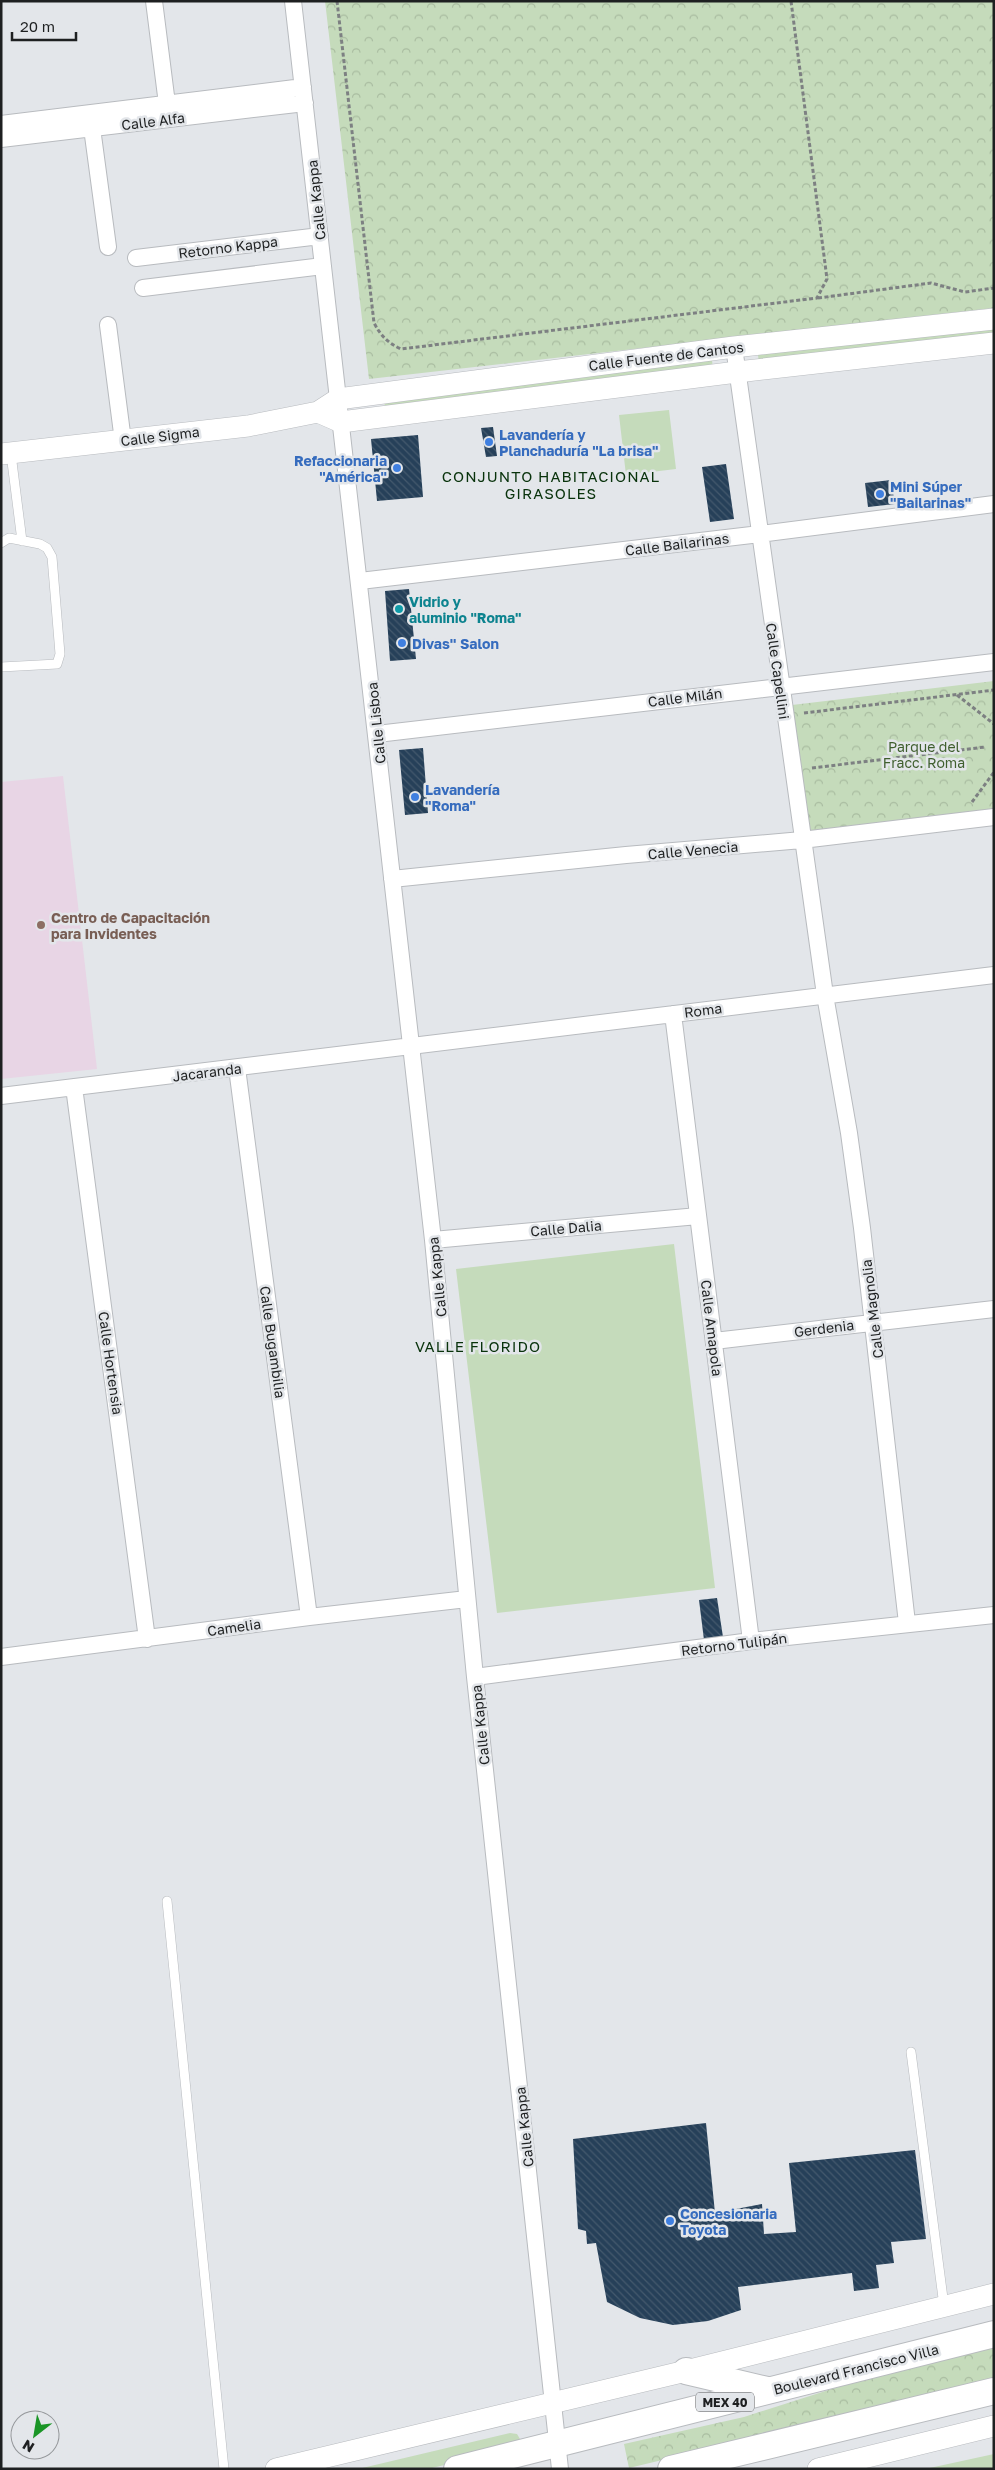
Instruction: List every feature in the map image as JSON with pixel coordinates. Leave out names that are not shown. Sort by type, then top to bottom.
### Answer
[{"type":"main road","name":"Boulevard Francisco Villa","points":[[457,2469],[559,2457],[770,2391],[994,2334]]},
{"type":"main road","points":[[686,2371],[770,2391]]},
{"type":"main road","points":[[671,2469],[994,2391]]},
{"type":"street","points":[[154,1],[167,104]]},
{"type":"street","name":"Calle Kappa","points":[[293,1],[338,399]]},
{"type":"street","name":"Calle Alfa","points":[[1,139],[44,127],[167,104],[304,95]]},
{"type":"street","name":"Calle Alfa","points":[[1,124],[92,128],[304,95]]},
{"type":"street","points":[[92,128],[108,247]]},
{"type":"street","name":"Retorno Kappa","points":[[136,258],[320,236]]},
{"type":"street","points":[[143,288],[323,266]]},
{"type":"street","name":"Calle Fuente de Cantos","points":[[338,399],[734,347],[994,319]]},
{"type":"street","points":[[108,325],[123,441]]},
{"type":"street","name":"Calle Fuente de Cantos","points":[[341,422],[737,372],[994,343]]},
{"type":"street","name":"Calle Capellini","points":[[734,347],[780,686],[825,995]]},
{"type":"street","points":[[318,412],[338,399]]},
{"type":"street","name":"Calle Lisboa","points":[[338,399],[412,1047]]},
{"type":"street","points":[[318,412],[341,422]]},
{"type":"street","name":"Calle Sigma","points":[[6,454],[240,427],[318,412]]},
{"type":"street","name":"Calle Bailarinas","points":[[360,581],[760,534],[994,504]]},
{"type":"street","name":"Calle Milán","points":[[377,734],[994,662]]},
{"type":"street","name":"Calle Venecia","points":[[392,879],[626,855],[802,840],[994,817]]},
{"type":"street","name":"Roma","points":[[412,1047],[825,995],[994,976]]},
{"type":"street","name":"Calle Magnolia","points":[[825,995],[849,1133],[874,1323],[907,1623]]},
{"type":"street","name":"Calle Amapola","points":[[673,1014],[750,1641]]},
{"type":"street","name":"Calle Kappa","points":[[412,1047],[433,1240],[475,1677],[559,2457]]},
{"type":"street","name":"Jacaranda","points":[[1,1096],[412,1047]]},
{"type":"street","name":"Calle Bugambilia","points":[[237,1068],[309,1617]]},
{"type":"street","name":"Calle Hortensia","points":[[74,1087],[147,1639]]},
{"type":"street","name":"Calle Dalia","points":[[433,1240],[698,1216]]},
{"type":"street","name":"Gerdenia","points":[[714,1341],[994,1308]]},
{"type":"street","name":"Camelia","points":[[1,1657],[309,1617],[467,1599]]},
{"type":"street","name":"Retorno Tulipán","points":[[475,1677],[750,1641],[994,1615]]},
{"type":"street","points":[[276,2469],[686,2371],[994,2294]]},
{"type":"street","points":[[818,2469],[994,2426]]},
{"type":"lane","points":[[6,454],[22,541]]},
{"type":"lane","points":[[1,543],[9,538],[40,544],[47,548],[52,558],[59,660],[57,664],[1,668]]},
{"type":"lane","points":[[167,1901],[224,2469]]},
{"type":"lane","points":[[911,2052],[944,2306]]},
{"type":"path","points":[[337,1],[374,323],[381,336],[390,344],[401,349],[931,283],[965,292],[994,288]]},
{"type":"path","points":[[790,1],[827,279],[818,298]]},
{"type":"path","points":[[805,722],[804,713],[994,690]]},
{"type":"path","points":[[958,695],[994,724]]},
{"type":"path","points":[[810,768],[985,747]]},
{"type":"path","points":[[809,759],[812,778]]},
{"type":"path","points":[[978,804],[970,805],[994,772]]},
{"type":"shaded area","name":"Centro de Capacitación para Invidentes","points":[[63,776],[97,1069],[1,1079],[1,782]]},
{"type":"green space","points":[[325,1],[994,1],[994,308],[369,379]]},
{"type":"green space","points":[[994,329],[994,336],[759,363],[758,355]]},
{"type":"green space","points":[[712,360],[713,369],[385,408],[384,398]]},
{"type":"green space","points":[[669,410],[676,469],[626,475],[619,415]]},
{"type":"green space","name":"Parque del Fracc. Roma","points":[[994,681],[994,812],[808,833],[792,705]]},
{"type":"green space","points":[[674,1244],[715,1588],[497,1613],[456,1269]]},
{"type":"green space","points":[[994,2346],[994,2380],[629,2468],[624,2444],[744,2417],[885,2372]]},
{"type":"green space","points":[[510,2433],[517,2434],[520,2439],[519,2444],[514,2448],[428,2469],[358,2469]]},
{"type":"green space","points":[[994,2454],[994,2469],[925,2469]]},
{"type":"building","name":"Lavandería y Planchaduría \"La brisa\"","points":[[493,427],[497,456],[486,457],[481,428]]},
{"type":"building","name":"Refaccionaria \"América\"","points":[[418,435],[423,497],[377,501],[371,439]]},
{"type":"building","points":[[726,464],[734,519],[710,522],[702,467]]},
{"type":"building","name":"Mini Súper \"Bailarinas\"","points":[[891,480],[895,504],[868,507],[865,483]]},
{"type":"building","points":[[409,589],[416,659],[390,661],[385,591]]},
{"type":"building","points":[[423,748],[428,813],[405,815],[399,750]]},
{"type":"building","points":[[717,1598],[723,1637],[704,1640],[699,1600]]},
{"type":"building","name":"Concesionaria Toyota","points":[[706,2123],[715,2213],[762,2204],[764,2234],[796,2232],[789,2163],[915,2150],[926,2239],[891,2242],[894,2263],[876,2265],[879,2288],[854,2291],[852,2273],[738,2287],[741,2310],[708,2321],[673,2325],[640,2318],[607,2302],[596,2243],[587,2244],[586,2231],[578,2229],[573,2139]]},
{"type":"place","name":"Lavandería y Planchaduría \"La brisa\"","points":[[489,442]]},
{"type":"place","name":"Refaccionaria \"América\"","points":[[397,468]]},
{"type":"place","name":"Mini Súper \"Bailarinas\"","points":[[880,494]]},
{"type":"place","name":"Vidrio y aluminio \"Roma\"","points":[[399,609]]},
{"type":"place","name":"Divas'' Salon","points":[[402,643]]},
{"type":"place","name":"Lavandería \"Roma\"","points":[[415,797]]},
{"type":"place","name":"Centro de Capacitación para Invidentes","points":[[41,925]]},
{"type":"place","name":"Concesionaria Toyota","points":[[670,2221]]},
{"type":"district","name":"CONJUNTO HABITACIONAL GIRASOLES","points":[[551,484]]},
{"type":"district","name":"VALLE FLORIDO","points":[[478,1346]]}]
